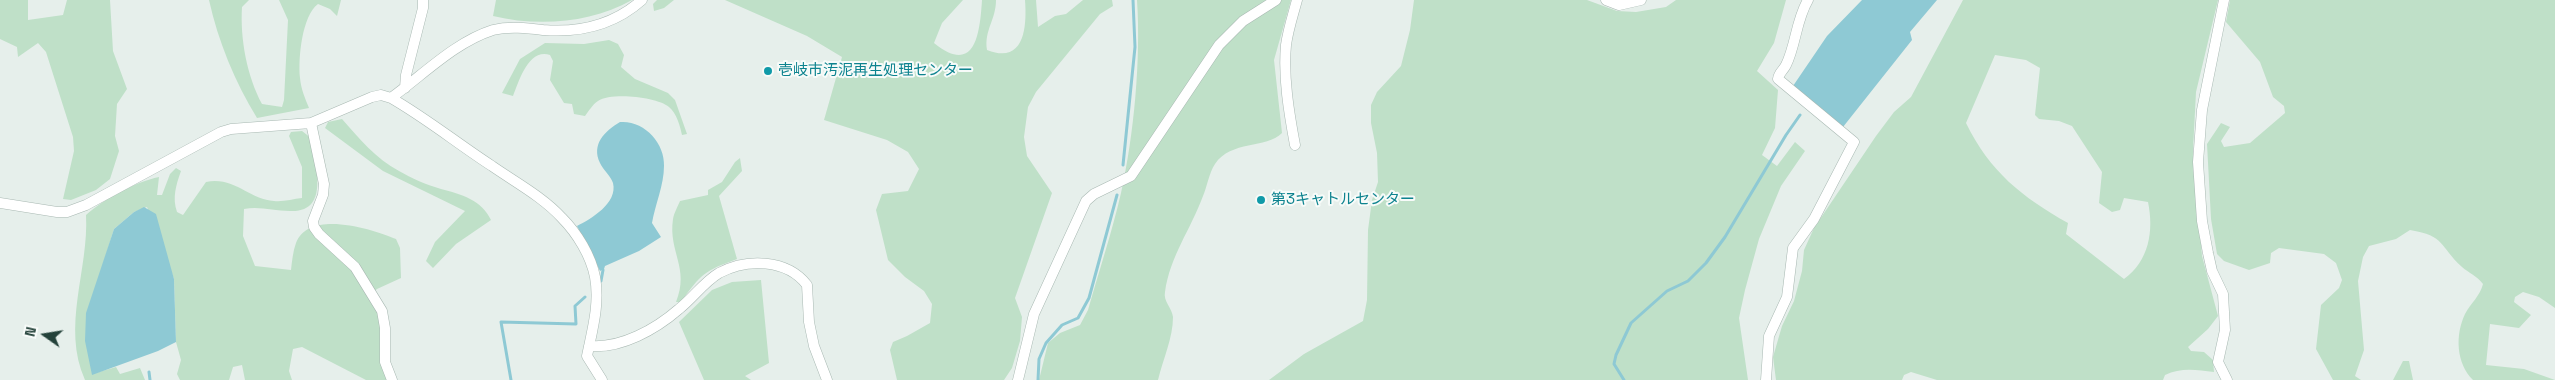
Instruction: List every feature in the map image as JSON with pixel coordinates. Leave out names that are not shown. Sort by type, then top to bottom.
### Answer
[{"type":"street","points":[[405,88],[406,75],[423,8],[423,0]]},
{"type":"street","points":[[391,98],[439,62],[484,34],[496,30],[516,28],[582,30],[622,15],[642,0]]},
{"type":"street","points":[[1018,380],[1034,314],[1086,201],[1094,194],[1132,176],[1218,45],[1243,21],[1276,0]]},
{"type":"street","points":[[1295,145],[1290,120],[1286,44],[1297,0]]},
{"type":"street","points":[[1606,0],[1620,5],[1640,0]]},
{"type":"street","points":[[1766,380],[1769,336],[1787,297],[1793,248],[1814,219],[1854,142],[1778,79],[1779,74],[1786,65],[1797,24],[1808,0]]},
{"type":"street","points":[[2224,0],[2202,110],[2198,162],[2202,221],[2208,253],[2212,271],[2224,294],[2225,330],[2218,362],[2227,380]]},
{"type":"street","points":[[0,203],[67,212],[86,205],[221,132],[231,129],[311,123],[381,95],[391,98],[538,198],[561,216],[572,229],[591,263],[595,276],[595,310],[587,356],[602,380]]},
{"type":"street","points":[[311,123],[324,184],[323,195],[313,220],[314,227],[319,234],[355,266],[382,311],[385,328],[385,362],[392,380]]},
{"type":"street","points":[[589,346],[610,345],[625,341],[649,329],[679,310],[718,274],[745,264],[773,265],[790,270],[806,285],[808,322],[814,346],[827,380]]},
{"type":"green space","points":[[0,0],[28,0],[28,20],[63,15],[67,0],[110,0],[113,51],[127,89],[117,104],[115,136],[119,151],[110,179],[96,190],[71,200],[63,199],[74,151],[73,137],[46,52],[38,43],[18,57],[17,47],[0,39]]},
{"type":"green space","points":[[209,0],[249,0],[242,7],[242,32],[252,82],[262,104],[282,107],[284,100],[288,20],[279,0],[341,0],[337,16],[330,9],[318,4],[308,18],[305,27],[302,38],[300,78],[309,108],[257,118],[241,90],[228,61],[217,31]]},
{"type":"green space","points":[[496,0],[632,0],[599,14],[564,21],[546,22],[493,16]]},
{"type":"green space","points":[[657,0],[674,0],[664,8],[654,11],[653,4]]},
{"type":"green space","points":[[725,0],[963,0],[942,23],[934,43],[948,52],[959,55],[967,53],[973,46],[980,25],[982,0],[996,0],[987,37],[987,50],[1000,53],[1009,52],[1016,48],[1021,40],[1025,21],[1025,0],[1036,0],[1038,27],[1055,16],[1066,14],[1083,0],[1112,0],[1113,6],[1100,14],[1036,92],[1028,107],[1024,137],[1027,156],[1052,193],[1015,298],[1022,317],[1020,341],[1012,368],[1004,380],[897,380],[890,350],[893,342],[930,323],[932,304],[924,291],[905,277],[888,260],[876,210],[882,194],[908,191],[919,169],[908,152],[887,140],[824,120],[842,57],[807,36]]},
{"type":"green space","points":[[1137,0],[1291,0],[1274,60],[1282,133],[1267,141],[1230,151],[1215,164],[1198,208],[1171,266],[1165,295],[1173,317],[1173,325],[1158,380],[1039,380],[1048,343],[1060,333],[1080,325],[1088,310],[1110,237],[1126,170],[1133,122],[1138,47]]},
{"type":"green space","points":[[1414,0],[1587,0],[1617,11],[1636,12],[1666,7],[1676,0],[1786,0],[1774,43],[1757,71],[1778,90],[1775,128],[1762,155],[1777,166],[1795,142],[1805,151],[1781,186],[1759,239],[1745,290],[1739,318],[1748,380],[1269,380],[1304,354],[1363,321],[1367,300],[1368,230],[1372,200],[1378,182],[1377,153],[1371,123],[1371,105],[1377,92],[1401,66],[1410,30]]},
{"type":"green space","points":[[1963,0],[2218,0],[2196,92],[2193,150],[2202,256],[2218,316],[2208,329],[2188,347],[2191,351],[2204,352],[2213,360],[2214,372],[2177,371],[2165,375],[2163,380],[1937,380],[1911,372],[1904,375],[1902,380],[1776,380],[1773,357],[1782,326],[1794,301],[1802,271],[1804,250],[1814,228],[1876,136],[1894,112],[1911,97]],"holes":[[[1995,55],[2026,60],[2040,68],[2035,115],[2039,119],[2059,121],[2072,126],[2102,172],[2099,203],[2112,212],[2120,210],[2124,198],[2148,202],[2150,213],[2148,245],[2139,263],[2124,279],[2066,234],[2068,223],[2036,203],[2009,182],[1986,156],[1966,123]]]},
{"type":"green space","points":[[2230,0],[2555,0],[2555,308],[2539,297],[2523,292],[2515,297],[2514,302],[2531,315],[2519,328],[2490,324],[2486,365],[2524,369],[2555,380],[2473,380],[2467,373],[2460,357],[2459,340],[2465,314],[2478,296],[2483,284],[2462,267],[2441,243],[2422,232],[2410,230],[2396,239],[2369,246],[2363,257],[2358,281],[2364,350],[2355,376],[2361,380],[2333,380],[2316,349],[2321,305],[2339,288],[2342,280],[2336,263],[2324,254],[2279,248],[2271,253],[2270,263],[2249,270],[2224,261],[2217,254],[2211,219],[2207,144],[2221,123],[2230,127],[2221,141],[2224,147],[2250,143],[2285,113],[2284,106],[2273,97],[2260,62],[2226,22]]},
{"type":"green space","points":[[609,40],[618,44],[624,55],[621,67],[635,79],[668,93],[675,100],[687,134],[682,135],[676,117],[669,107],[645,98],[623,96],[605,98],[592,106],[585,116],[574,114],[572,104],[564,103],[550,80],[553,61],[550,55],[542,54],[530,61],[513,96],[502,93],[520,59],[545,43],[584,44]]},
{"type":"green space","points":[[342,119],[368,148],[391,166],[425,183],[470,199],[482,207],[491,220],[456,244],[433,268],[426,261],[435,242],[465,211],[383,171],[325,128],[328,122]]},
{"type":"green space","points":[[302,131],[311,138],[317,173],[316,196],[311,204],[303,210],[244,209],[243,236],[255,266],[291,270],[296,243],[303,233],[314,227],[327,224],[342,224],[396,239],[400,248],[401,278],[377,289],[368,297],[381,315],[380,356],[387,380],[366,380],[302,347],[293,349],[289,371],[292,380],[245,380],[242,365],[233,367],[229,380],[180,380],[177,374],[181,360],[176,342],[174,279],[147,207],[134,212],[114,229],[101,271],[92,374],[116,367],[120,374],[140,368],[145,380],[85,380],[78,360],[75,339],[86,236],[86,215],[120,192],[150,179],[159,177],[157,195],[162,195],[170,174],[176,168],[181,171],[175,192],[175,202],[177,212],[183,215],[206,182],[225,182],[265,200],[281,201],[302,198],[302,167],[289,136],[291,132]]},
{"type":"green space","points":[[740,158],[742,171],[719,196],[737,259],[704,274],[681,302],[676,302],[681,279],[672,231],[673,219],[680,201],[708,195],[708,190],[722,182],[735,162]]},
{"type":"green space","points":[[761,280],[769,363],[745,376],[751,380],[704,380],[679,322],[712,290],[732,282]]},
{"type":"green space","points":[[2403,361],[2409,361],[2413,380],[2393,380]]},
{"type":"water","points":[[1862,0],[1937,0],[1910,32],[1912,40],[1843,127],[1793,86],[1827,36]]},
{"type":"water","points":[[620,122],[629,122],[645,129],[657,141],[661,149],[664,173],[652,223],[661,237],[639,251],[605,266],[600,271],[577,226],[596,215],[611,197],[613,183],[600,163],[597,150],[598,144],[605,134]]},
{"type":"water","points":[[144,207],[156,214],[174,279],[176,342],[158,351],[92,375],[85,341],[86,313],[114,229],[134,212]]},
{"type":"waterway","points":[[1123,165],[1135,47],[1133,0]]},
{"type":"waterway","points":[[1624,380],[1614,364],[1616,355],[1631,323],[1667,291],[1688,281],[1706,263],[1725,237],[1800,115]]},
{"type":"waterway","points":[[1038,380],[1039,359],[1046,343],[1062,325],[1078,318],[1089,298],[1117,195]]},
{"type":"waterway","points":[[601,281],[603,270]]},
{"type":"waterway","points":[[511,380],[501,322],[576,324],[575,306],[585,297]]},
{"type":"waterway","points":[[149,372],[150,380]]},
{"type":"place","name":"壱岐市汚泥再生処理センター","points":[[768,71]]},
{"type":"place","name":"第3キャトルセンター","points":[[1261,200]]}]
